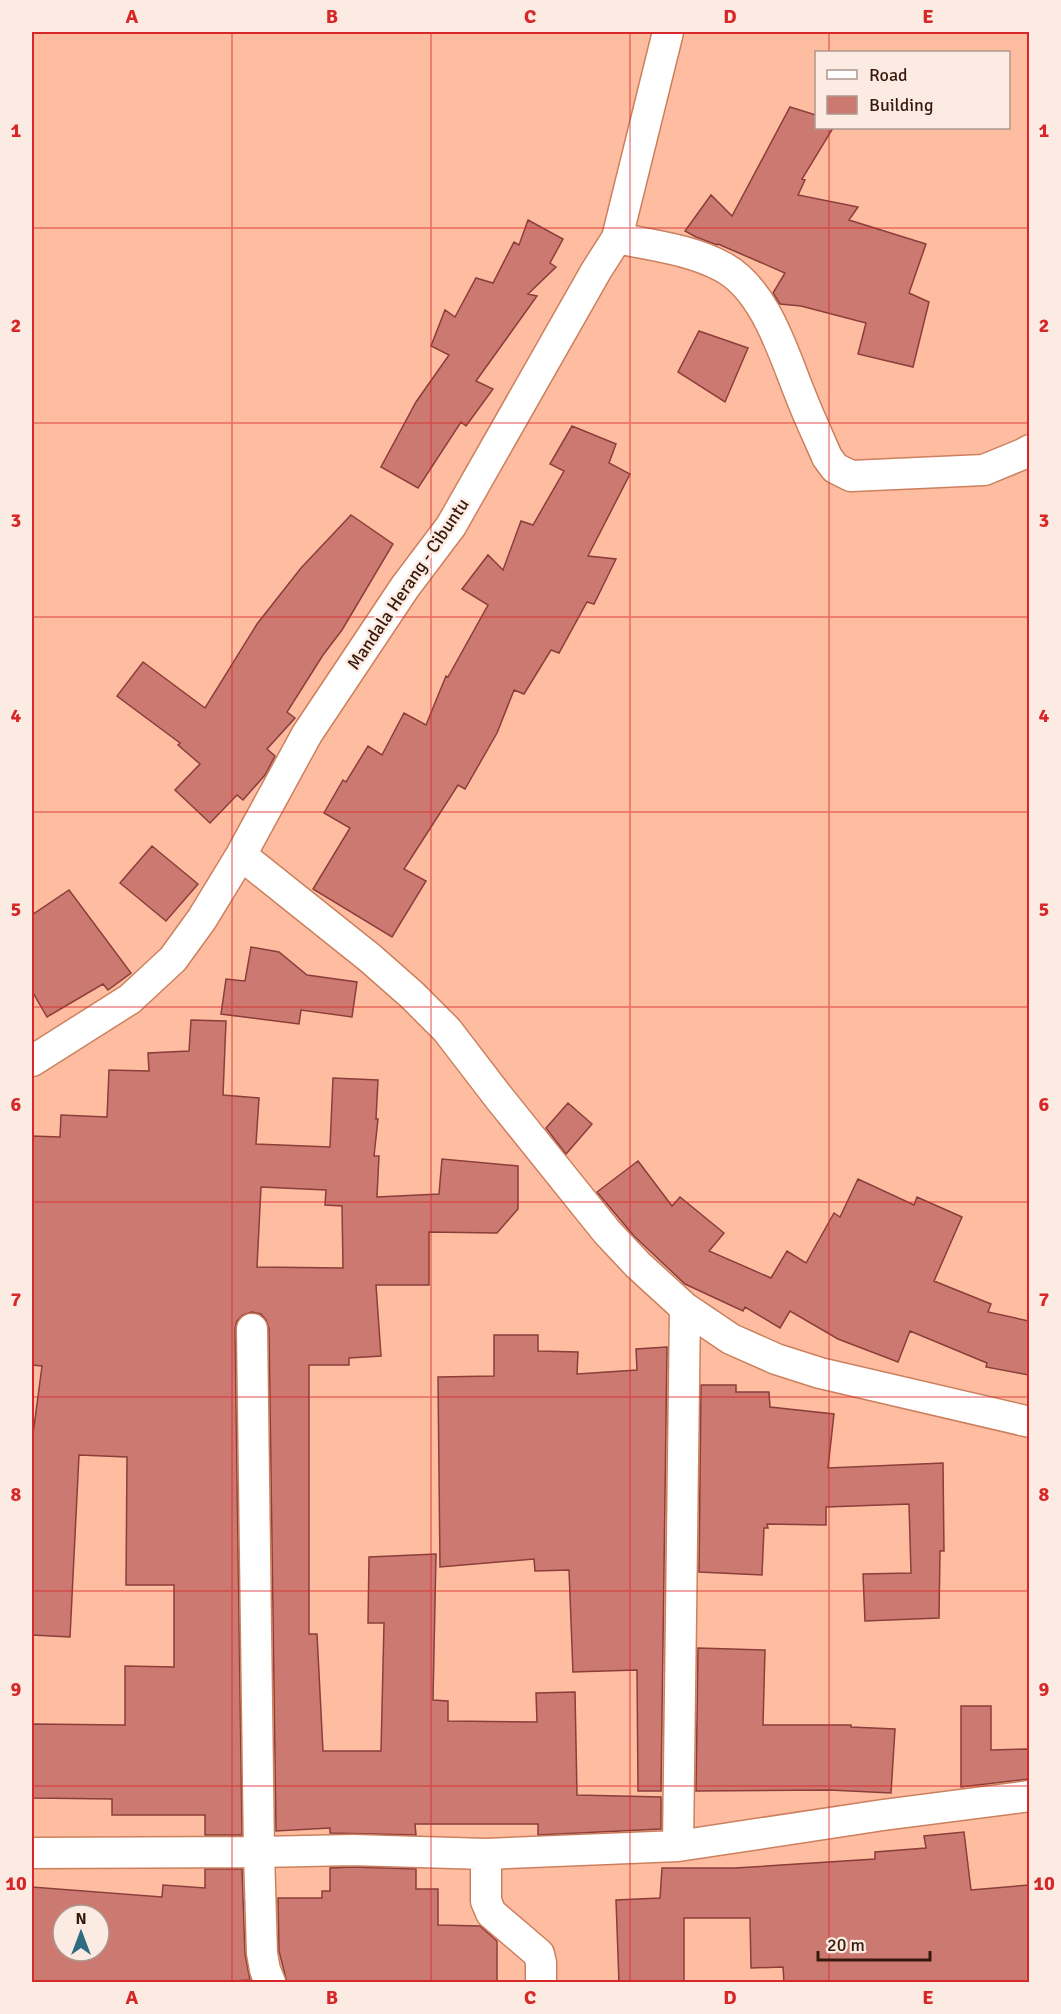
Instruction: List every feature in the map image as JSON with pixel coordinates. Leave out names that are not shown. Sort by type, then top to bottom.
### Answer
[{"type":"street","name":"Mandala Herang - Cibuntu","points":[[32,1061],[130,999],[173,959],[202,919],[241,855],[307,734],[405,587],[451,526],[617,238],[668,32]]},
{"type":"street","points":[[617,238],[673,248],[695,255],[724,268],[744,284],[769,317],[827,457],[835,468],[851,476],[984,470],[1029,450]]},
{"type":"street","points":[[241,855],[370,958],[447,1030],[500,1100],[607,1232],[638,1265],[685,1308],[731,1339],[776,1359],[820,1373],[1029,1422]]},
{"type":"street","points":[[678,1846],[685,1308]]},
{"type":"street","points":[[252,1329],[259,1852],[262,1953],[270,1983]]},
{"type":"street","points":[[32,1853],[353,1850],[486,1854],[678,1846],[1029,1796]]},
{"type":"street","points":[[486,1854],[488,1907],[491,1913],[539,1954],[541,1983]]},
{"type":"building","points":[[790,107],[815,115],[815,129],[832,129],[802,179],[805,180],[798,195],[858,207],[849,220],[926,244],[909,293],[929,302],[913,367],[858,354],[866,323],[801,306],[780,304],[773,293],[785,273],[685,231],[711,195],[732,216]]},
{"type":"building","points":[[528,220],[563,239],[550,263],[556,267],[528,294],[537,296],[476,381],[493,389],[466,426],[461,422],[418,488],[381,467],[416,402],[449,355],[431,346],[445,310],[455,317],[476,278],[493,283],[514,242],[519,245]]},
{"type":"building","points":[[699,331],[748,348],[725,402],[678,372]]},
{"type":"building","points":[[572,426],[616,444],[609,463],[630,474],[588,556],[616,559],[594,604],[587,602],[559,653],[551,650],[524,694],[514,690],[497,733],[465,789],[458,785],[404,869],[426,881],[392,937],[313,889],[350,828],[324,813],[343,780],[346,782],[368,746],[382,755],[404,713],[426,725],[446,676],[448,677],[488,605],[462,589],[488,555],[503,570],[521,521],[533,525],[564,471],[550,464]]},
{"type":"building","points":[[351,515],[393,544],[342,630],[323,655],[287,712],[295,718],[267,749],[275,756],[265,775],[243,800],[237,795],[210,823],[175,790],[200,764],[178,745],[180,743],[117,696],[143,662],[205,708],[257,624],[301,568]]},
{"type":"building","points":[[152,846],[198,884],[166,921],[120,883]]},
{"type":"building","points":[[69,890],[131,973],[108,990],[103,984],[47,1017],[32,991],[32,915]]},
{"type":"building","points":[[251,947],[279,952],[307,975],[357,982],[352,1017],[301,1010],[299,1024],[221,1014],[226,979],[245,981]]},
{"type":"building","points":[[191,1020],[226,1021],[223,1095],[259,1098],[256,1144],[330,1147],[333,1078],[378,1080],[376,1119],[378,1119],[374,1156],[379,1156],[377,1197],[439,1194],[442,1159],[518,1166],[518,1209],[497,1233],[429,1232],[429,1285],[376,1285],[381,1356],[349,1358],[349,1365],[309,1365],[309,1634],[317,1634],[323,1751],[381,1751],[384,1623],[368,1623],[369,1557],[436,1554],[433,1700],[448,1701],[448,1721],[537,1722],[536,1693],[575,1692],[577,1795],[661,1797],[661,1829],[538,1835],[538,1824],[415,1824],[416,1835],[330,1833],[330,1828],[276,1831],[269,1329],[261,1314],[252,1312],[243,1315],[237,1321],[235,1329],[242,1835],[205,1835],[205,1815],[112,1815],[112,1799],[32,1798],[32,1724],[125,1725],[125,1666],[174,1667],[174,1585],[126,1585],[127,1457],[79,1455],[70,1637],[32,1635],[32,1442],[42,1366],[32,1365],[32,1136],[60,1137],[61,1115],[107,1117],[109,1070],[149,1071],[148,1053],[189,1051]],"holes":[[[261,1187],[326,1190],[325,1205],[342,1206],[343,1268],[257,1267]]]},
{"type":"building","points":[[568,1103],[592,1124],[566,1154],[546,1128]]},
{"type":"building","points":[[638,1161],[672,1206],[680,1197],[724,1233],[709,1251],[771,1278],[787,1251],[806,1263],[834,1213],[840,1217],[858,1179],[914,1205],[917,1197],[962,1217],[934,1281],[991,1304],[988,1312],[1029,1321],[1029,1375],[986,1367],[987,1363],[910,1331],[898,1362],[838,1339],[790,1311],[780,1328],[745,1307],[743,1311],[685,1284],[634,1236],[597,1192]]},
{"type":"building","points":[[494,1335],[538,1335],[538,1351],[578,1352],[577,1374],[637,1370],[636,1349],[667,1347],[661,1791],[638,1791],[637,1670],[573,1672],[569,1570],[535,1571],[534,1559],[440,1567],[438,1377],[494,1376]]},
{"type":"building","points":[[701,1385],[736,1385],[736,1392],[769,1392],[770,1407],[834,1414],[828,1468],[943,1463],[944,1551],[940,1551],[939,1618],[865,1621],[863,1574],[911,1573],[909,1504],[826,1507],[826,1525],[767,1524],[768,1528],[764,1528],[762,1575],[699,1572]]},
{"type":"building","points":[[698,1648],[765,1650],[763,1725],[851,1725],[851,1727],[895,1729],[891,1793],[829,1790],[696,1791]]},
{"type":"building","points":[[961,1706],[991,1706],[991,1750],[1029,1749],[1029,1779],[961,1787]]},
{"type":"building","points":[[964,1832],[971,1890],[1029,1885],[1029,1983],[784,1983],[783,1967],[751,1968],[750,1918],[684,1918],[684,1983],[619,1983],[616,1900],[660,1898],[662,1868],[735,1868],[875,1859],[875,1852],[926,1848],[924,1836]]},
{"type":"building","points":[[330,1868],[416,1869],[416,1889],[438,1889],[438,1925],[480,1926],[497,1941],[497,1983],[287,1983],[279,1951],[278,1898],[322,1898],[322,1891],[330,1891]]},
{"type":"building","points":[[205,1869],[242,1869],[245,1954],[250,1980],[197,1983],[32,1983],[32,1887],[162,1897],[163,1885],[205,1888]]}]
